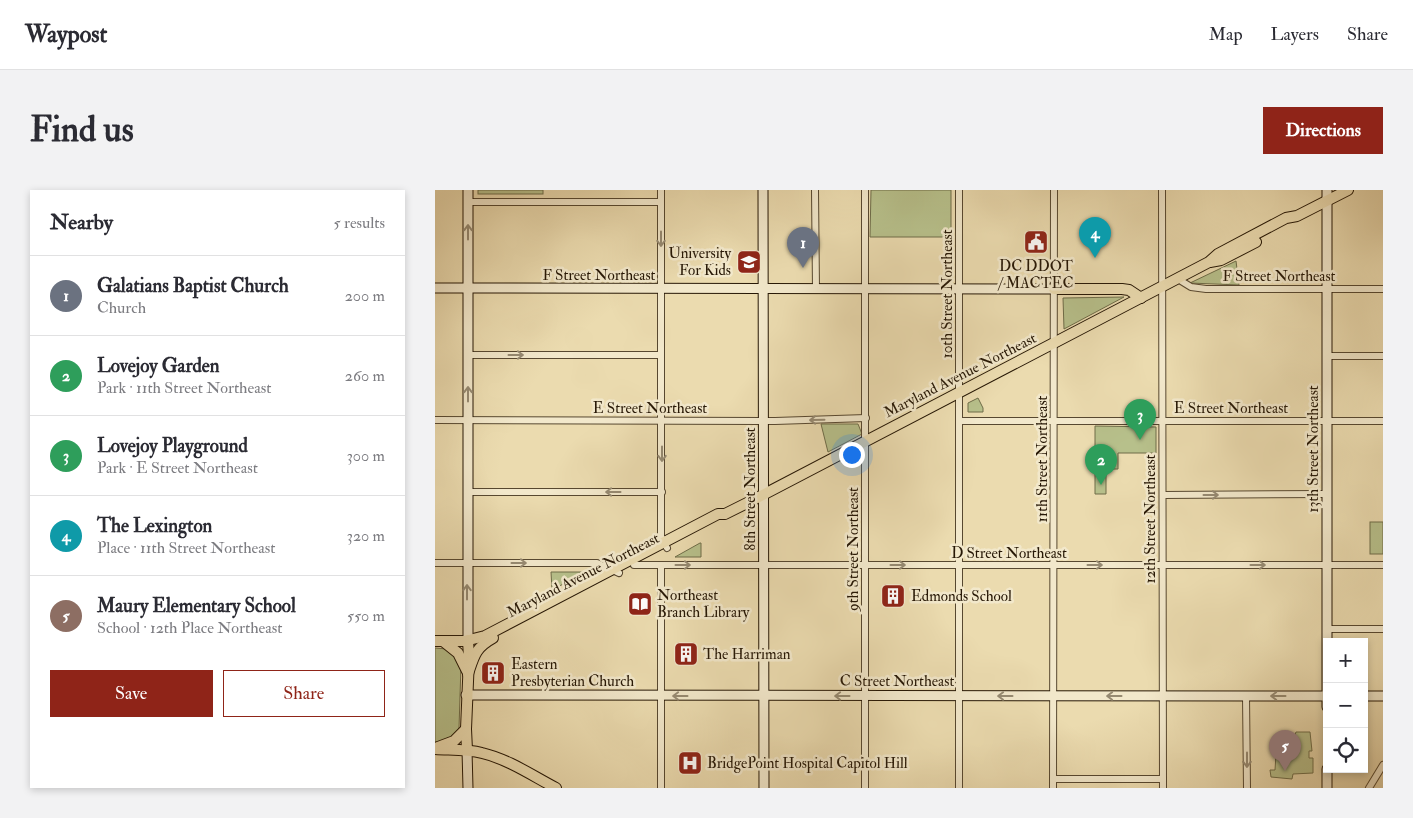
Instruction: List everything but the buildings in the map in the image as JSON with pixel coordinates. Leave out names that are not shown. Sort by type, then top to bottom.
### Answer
[{"type":"main road","name":"Maryland Avenue Northeast","points":[[468,674],[475,652],[487,641],[665,545],[718,514],[725,514],[1178,279],[1209,262],[1218,254],[1286,218],[1297,216],[1348,190]]},
{"type":"main road","points":[[1054,289],[1122,289],[1129,290],[1141,298]]},
{"type":"main road","name":"Maryland Avenue Northeast","points":[[468,640],[485,636],[615,572],[634,565],[665,545]]},
{"type":"main road","points":[[439,641],[468,640],[467,750]]},
{"type":"main road","points":[[439,641],[458,653],[468,674]]},
{"type":"main road","points":[[435,748],[466,734]]},
{"type":"main road","points":[[466,734],[504,761]]},
{"type":"main road","points":[[435,748],[482,752],[504,761],[556,788]]},
{"type":"street","points":[[468,190],[468,640]]},
{"type":"street","points":[[661,190],[661,536],[665,545]]},
{"type":"street","name":"8th Street Northeast","points":[[763,190],[763,788]]},
{"type":"street","points":[[815,190],[816,289]]},
{"type":"street","name":"9th Street Northeast","points":[[865,190],[865,788]]},
{"type":"street","name":"10th Street Northeast","points":[[959,190],[959,788]]},
{"type":"street","name":"11th Street Northeast","points":[[1053,788],[1054,190]]},
{"type":"street","name":"12th Street Northeast","points":[[1162,190],[1163,788]]},
{"type":"street","name":"13th Street Northeast","points":[[1327,190],[1327,683]]},
{"type":"street","points":[[468,202],[661,202]]},
{"type":"street","name":"F Street Northeast","points":[[1178,279],[1191,287],[1202,289],[1383,289]]},
{"type":"street","name":"F Street Northeast","points":[[435,288],[865,289]]},
{"type":"street","points":[[865,289],[1054,289]]},
{"type":"street","points":[[468,355],[661,356]]},
{"type":"street","points":[[1327,356],[1383,356]]},
{"type":"street","name":"E Street Northeast","points":[[435,420],[763,421],[866,418]]},
{"type":"street","name":"E Street Northeast","points":[[960,421],[1383,421]]},
{"type":"street","points":[[467,492],[662,492]]},
{"type":"street","points":[[1163,495],[1326,494]]},
{"type":"street","points":[[435,563],[597,564],[615,572]]},
{"type":"street","name":"D Street Northeast","points":[[634,565],[1383,565]]},
{"type":"street","points":[[661,565],[661,788]]},
{"type":"street","points":[[1327,629],[1383,629]]},
{"type":"street","name":"C Street Northeast","points":[[466,695],[1323,696]]},
{"type":"street","points":[[1246,696],[1247,788]]},
{"type":"street","points":[[1368,696],[1383,696]]},
{"type":"street","points":[[467,750],[467,788]]},
{"type":"street","points":[[1369,786],[1383,765]]},
{"type":"street","points":[[1327,773],[1327,788]]},
{"type":"street","points":[[1053,779],[1163,779]]},
{"type":"green space","points":[[478,190],[543,190],[543,194],[478,194]]},
{"type":"green space","points":[[871,190],[951,190],[951,237],[870,237]]},
{"type":"green space","points":[[1236,261],[1239,285],[1190,283]]},
{"type":"green space","points":[[1124,297],[1064,329],[1063,298]]},
{"type":"green space","points":[[978,398],[983,412],[968,412],[968,403]]},
{"type":"green space","points":[[821,424],[858,424],[862,434],[828,452]]},
{"type":"green space","points":[[1095,426],[1156,427],[1156,453],[1118,453],[1118,469],[1106,469],[1106,494],[1095,494]]},
{"type":"green space","points":[[1370,522],[1383,522],[1383,554],[1370,554]]},
{"type":"green space","points":[[700,543],[701,557],[675,557]]},
{"type":"green space","points":[[551,572],[584,572],[584,573],[552,590]]},
{"type":"green space","points":[[435,648],[447,649],[453,652],[461,665],[459,728],[452,738],[442,742],[435,742]]},
{"type":"green space","points":[[1296,732],[1310,732],[1312,751],[1309,751],[1309,758],[1313,758],[1313,773],[1293,774],[1292,779],[1271,777],[1270,770],[1275,770],[1276,754],[1290,753],[1290,747]]},
{"type":"place","name":"DC DDOT / MACTEC","points":[[1036,242]]},
{"type":"place","name":"The Lexington","points":[[1095,258]]},
{"type":"place","name":"University For Kids","points":[[749,262]]},
{"type":"place","name":"Galatians Baptist Church","points":[[803,268]]},
{"type":"place","name":"Lovejoy Playground","points":[[1140,440]]},
{"type":"place","name":"Lovejoy Garden","points":[[1101,485]]},
{"type":"place","name":"Edmonds School","points":[[893,596]]},
{"type":"place","name":"Northeast Branch Library","points":[[640,604]]},
{"type":"place","name":"The Harriman","points":[[686,654]]},
{"type":"place","name":"Eastern Presbyterian Church","points":[[493,673]]},
{"type":"place","name":"BridgePoint Hospital Capitol Hill","points":[[690,763]]},
{"type":"place","name":"Maury Elementary School","points":[[1285,771]]}]
